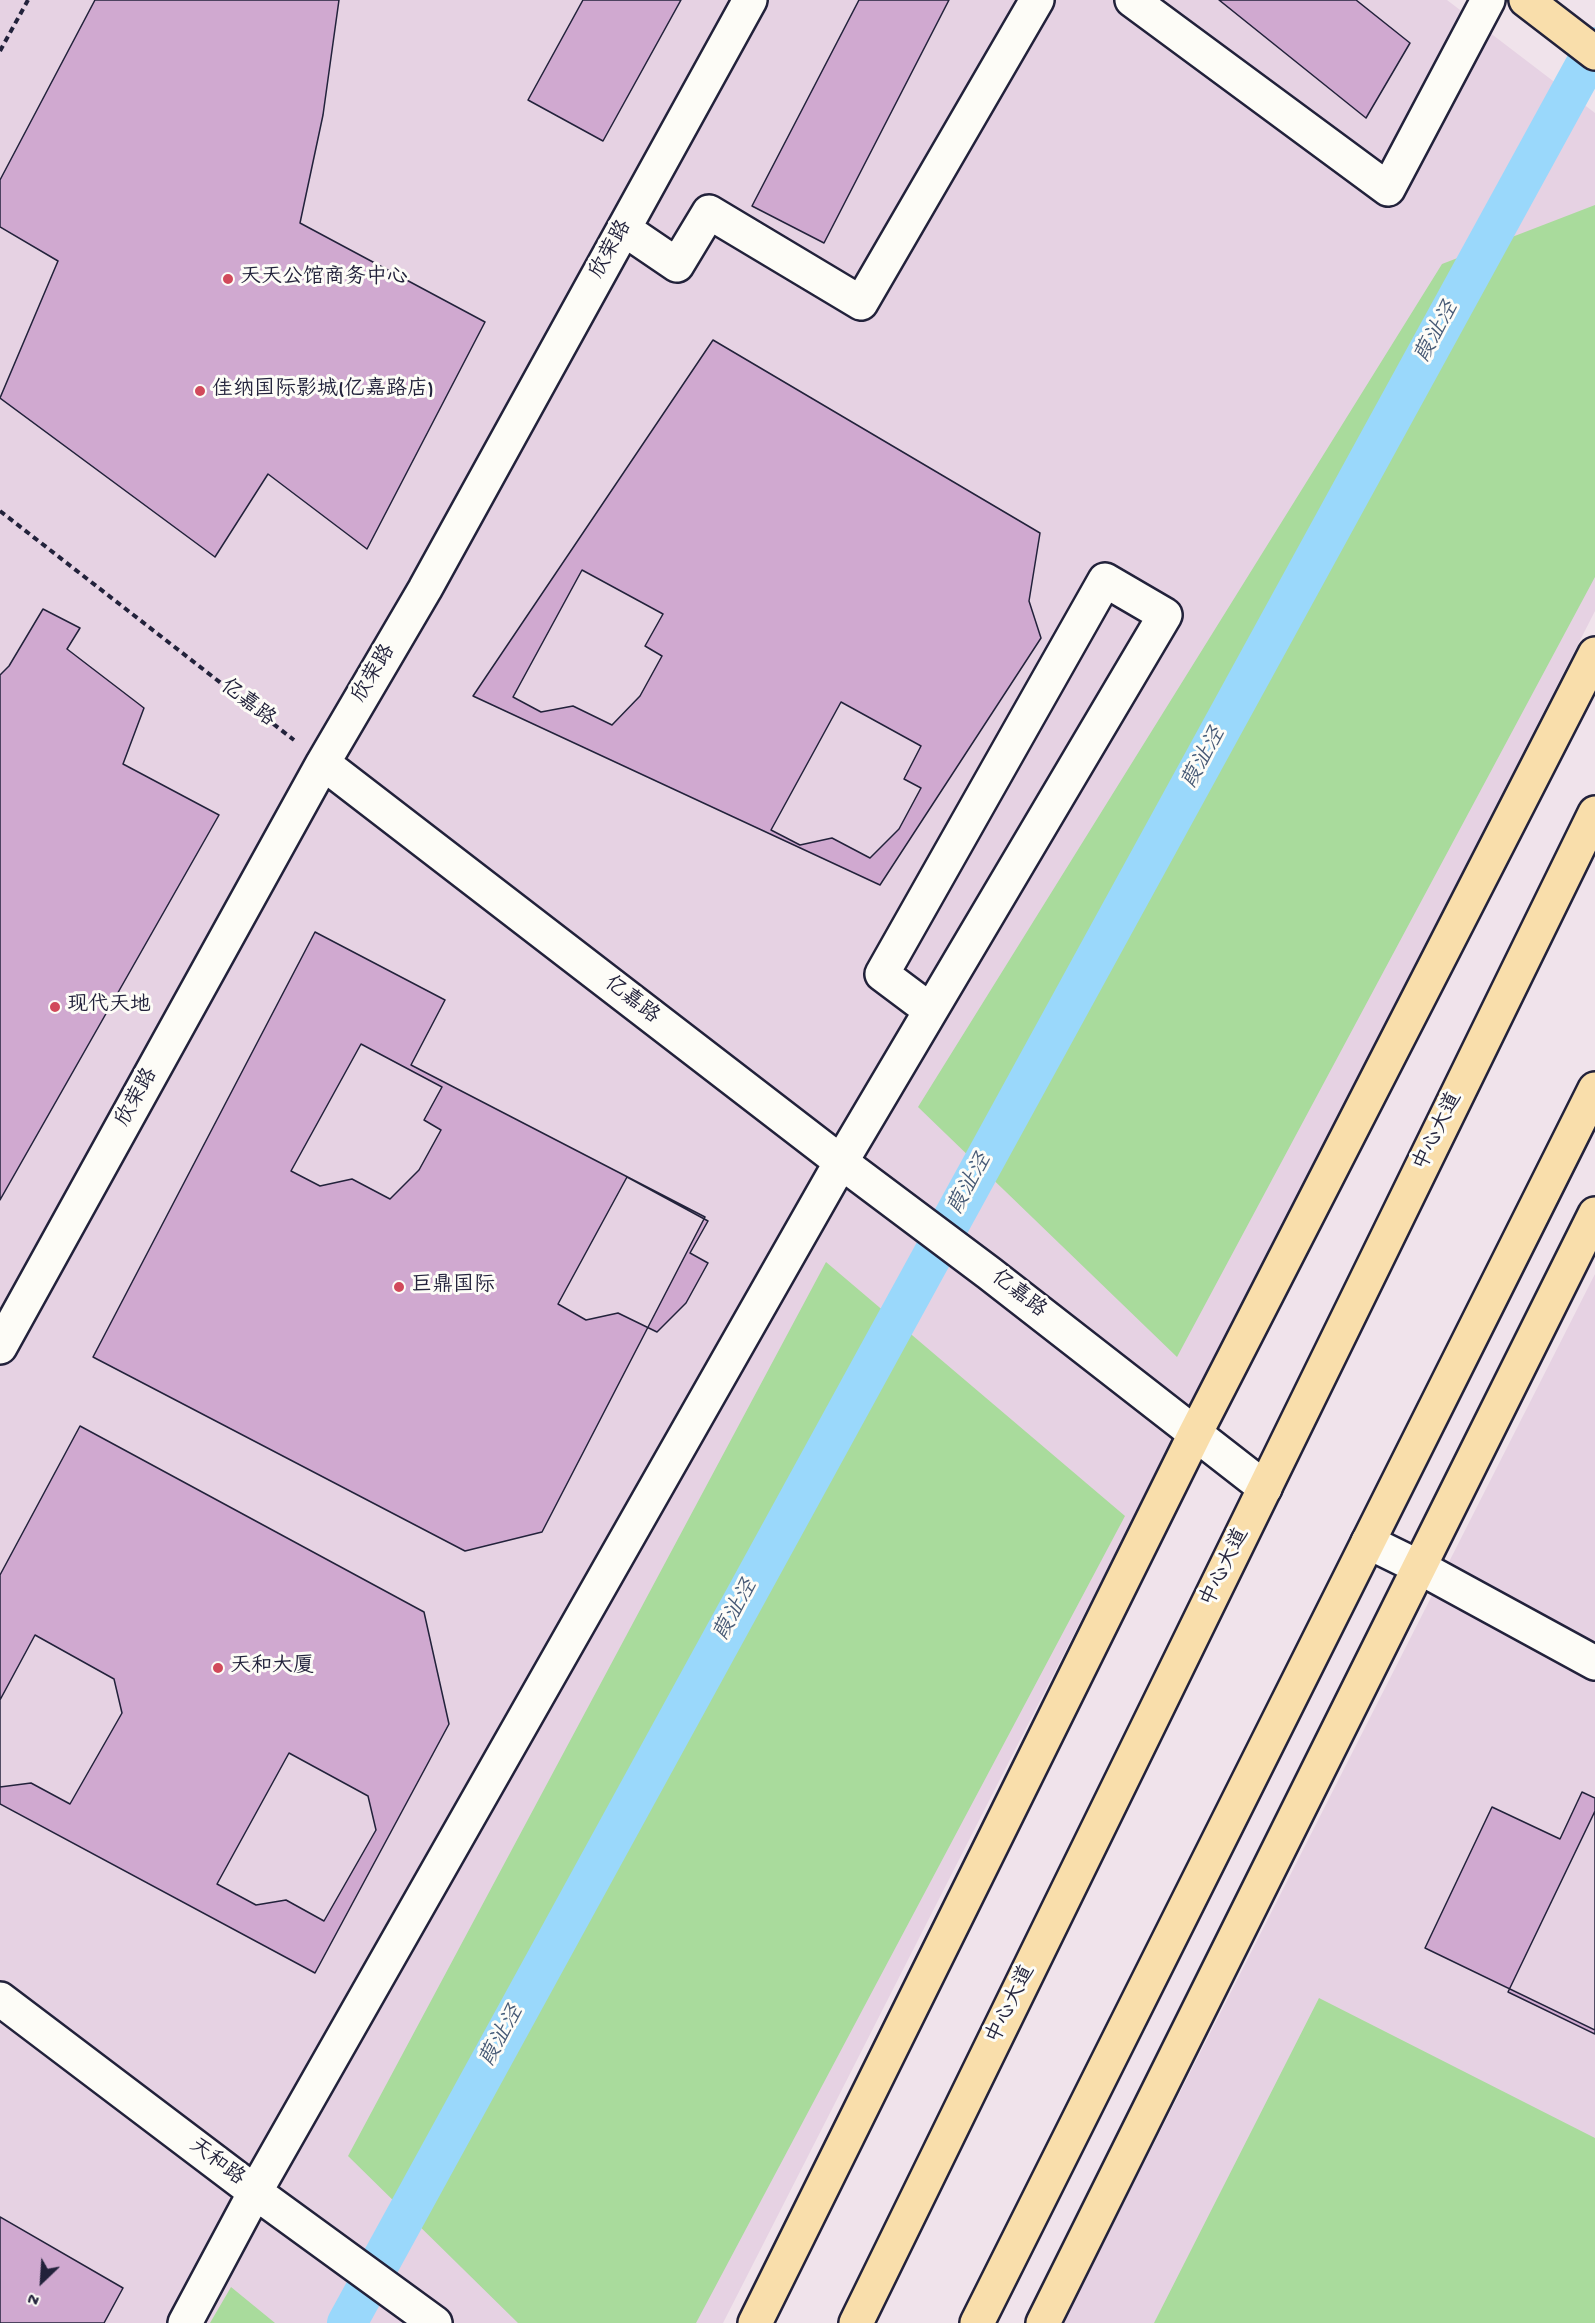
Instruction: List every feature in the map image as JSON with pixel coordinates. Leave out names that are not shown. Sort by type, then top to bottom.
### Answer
[{"type":"main road","points":[[1526,0],[1595,53]]},
{"type":"main road","points":[[755,2323],[1195,1434],[1595,654]]},
{"type":"main road","name":"中心大道","points":[[856,2323],[1595,813]]},
{"type":"main road","points":[[976,2323],[1595,1089]]},
{"type":"main road","points":[[1043,2323],[1595,1214]]},
{"type":"street","name":"欣荣路","points":[[0,1347],[323,763],[425,589],[750,0]]},
{"type":"street","points":[[624,229],[677,265],[709,212],[861,303],[1038,0]]},
{"type":"street","points":[[1132,0],[1388,189],[1488,0]]},
{"type":"street","points":[[185,2323],[255,2192],[841,1162],[1165,615],[1105,580],[882,974],[930,1010]]},
{"type":"street","name":"亿嘉路","points":[[323,763],[841,1162],[989,1273],[1265,1488]]},
{"type":"street","points":[[1368,1542],[1419,1567],[1595,1663]]},
{"type":"street","name":"天和路","points":[[0,1999],[255,2192],[434,2323]]},
{"type":"path","points":[[0,51],[28,0]]},
{"type":"path","name":"亿嘉路","points":[[0,511],[323,763]]},
{"type":"shaded area","points":[[0,0],[1447,0],[1595,113],[1595,611],[723,2323],[0,2323]]},
{"type":"shaded area","points":[[1595,1274],[1595,2323],[1063,2323]]},
{"type":"green space","points":[[1595,205],[1595,577],[1177,1357],[918,1107],[1442,264]]},
{"type":"green space","points":[[826,1262],[1125,1516],[696,2323],[518,2323],[348,2156]]},
{"type":"green space","points":[[1319,1998],[1595,2138],[1595,2323],[1154,2323]]},
{"type":"green space","points":[[231,2287],[275,2323],[210,2323]]},
{"type":"building","name":"天天公馆商务中心","points":[[95,0],[339,0],[323,115],[300,223],[485,322],[367,549],[268,474],[215,557],[0,398],[58,261],[0,227],[0,180]]},
{"type":"building","points":[[583,0],[681,0],[603,141],[528,100]]},
{"type":"building","points":[[859,0],[949,0],[824,243],[752,206]]},
{"type":"building","points":[[1219,0],[1356,0],[1410,43],[1366,118]]},
{"type":"building","points":[[713,340],[1040,533],[1029,601],[1041,638],[880,885],[473,696]]},
{"type":"building","points":[[582,570],[663,614],[645,646],[662,656],[640,696],[612,725],[573,706],[541,712],[513,697]]},
{"type":"building","name":"现代天地","points":[[43,609],[80,628],[67,649],[144,708],[123,764],[219,815],[0,1200],[0,675],[9,666]]},
{"type":"building","points":[[841,702],[921,746],[904,779],[921,788],[899,829],[870,858],[832,838],[800,845],[771,830]]},
{"type":"building","name":"巨鼎国际","points":[[315,932],[445,1000],[411,1065],[705,1217],[542,1532],[465,1551],[93,1357]]},
{"type":"building","points":[[361,1044],[442,1087],[424,1120],[441,1130],[419,1170],[390,1199],[352,1179],[320,1186],[291,1171]]},
{"type":"building","points":[[627,1177],[708,1221],[690,1253],[708,1263],[686,1303],[657,1332],[618,1313],[586,1320],[558,1304]]},
{"type":"building","name":"天和大厦","points":[[80,1426],[424,1612],[449,1724],[315,1973],[0,1804],[0,1575]]},
{"type":"building","points":[[35,1635],[114,1679],[122,1713],[70,1804],[31,1783],[0,1787],[0,1700]]},
{"type":"building","points":[[289,1753],[368,1796],[376,1830],[324,1921],[286,1900],[256,1905],[217,1884]]},
{"type":"building","points":[[1582,1792],[1595,1798],[1595,2030],[1425,1948],[1492,1807],[1560,1839]]},
{"type":"building","points":[[1595,1811],[1595,2034],[1508,1992]]},
{"type":"building","points":[[0,2217],[123,2288],[104,2323],[0,2323]]},
{"type":"waterway","name":"葭沚泾","points":[[347,2323],[1595,47]]},
{"type":"place","name":"天天公馆商务中心","points":[[228,279]]},
{"type":"place","name":"佳纳国际影城(亿嘉路店)","points":[[200,391]]},
{"type":"place","name":"现代天地","points":[[55,1007]]},
{"type":"place","name":"巨鼎国际","points":[[399,1287]]},
{"type":"place","name":"天和大厦","points":[[218,1668]]}]
